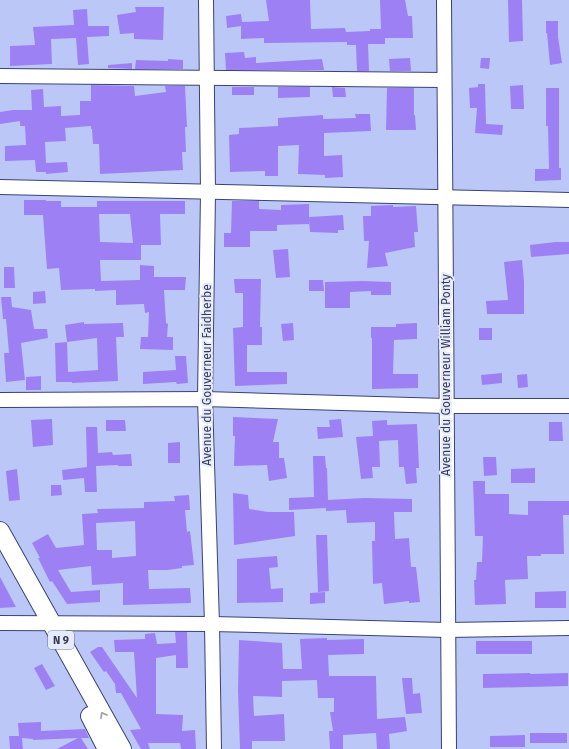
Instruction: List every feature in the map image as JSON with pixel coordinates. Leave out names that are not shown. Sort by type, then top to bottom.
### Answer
[{"type":"main road","name":"N 9","points":[[0,531],[107,749]]},
{"type":"main road","name":"N 9","points":[[0,553],[46,623],[122,749]]},
{"type":"street","name":"Avenue du Gouverneur Faidherbe","points":[[206,0],[208,192],[204,400],[212,624],[214,749]]},
{"type":"street","name":"Avenue du Gouverneur William Ponty","points":[[444,0],[448,749]]},
{"type":"street","points":[[0,76],[444,80]]},
{"type":"street","points":[[0,188],[569,200]]},
{"type":"street","points":[[0,400],[204,400],[446,406],[569,406]]},
{"type":"street","points":[[0,623],[212,624],[447,630],[569,628]]},
{"type":"building","points":[[266,0],[310,0],[311,29],[345,28],[346,32],[381,29],[380,0],[405,0],[408,16],[412,16],[413,38],[385,38],[385,44],[368,44],[369,71],[357,71],[356,45],[347,45],[347,42],[264,43],[264,38],[241,39],[241,26],[227,28],[226,16],[241,14],[242,22],[269,21]]},
{"type":"building","points":[[508,0],[522,0],[523,41],[509,42]]},
{"type":"building","points":[[135,7],[164,7],[163,40],[134,39],[134,33],[120,34],[117,15],[136,12]]},
{"type":"building","points":[[87,9],[88,26],[109,26],[109,36],[87,37],[89,64],[78,65],[76,38],[51,39],[52,64],[10,66],[10,46],[35,45],[33,27],[74,25],[73,10]]},
{"type":"building","points":[[546,21],[558,21],[558,37],[562,63],[550,65]]},
{"type":"building","points":[[244,52],[245,58],[256,57],[256,63],[322,59],[324,70],[226,70],[225,53]]},
{"type":"building","points":[[410,58],[411,71],[390,71],[389,59]]},
{"type":"building","points":[[481,58],[490,58],[489,69],[480,68]]},
{"type":"building","points":[[168,59],[183,60],[183,69],[135,69],[136,60],[168,61]]},
{"type":"building","points":[[132,63],[132,69],[108,68],[108,65]]},
{"type":"building","points":[[478,84],[485,84],[486,124],[503,125],[502,135],[475,133],[477,108],[470,108],[469,88],[478,87]]},
{"type":"building","points":[[91,85],[134,86],[135,96],[166,92],[165,86],[185,86],[187,127],[185,127],[186,152],[182,152],[183,170],[100,174],[99,144],[93,144],[91,126],[65,128],[66,141],[45,142],[46,163],[67,162],[68,172],[46,174],[46,172],[36,172],[35,160],[5,161],[5,146],[26,145],[25,126],[20,126],[20,121],[0,124],[0,112],[32,110],[31,90],[43,89],[44,107],[61,106],[61,116],[80,115],[80,101],[91,101]]},
{"type":"building","points":[[523,85],[524,109],[511,109],[510,86]]},
{"type":"building","points":[[232,87],[254,87],[254,95],[232,95]]},
{"type":"building","points":[[278,87],[310,87],[310,97],[278,98]]},
{"type":"building","points":[[332,87],[345,88],[346,97],[333,97]]},
{"type":"building","points":[[387,88],[414,88],[414,115],[416,130],[386,130]]},
{"type":"building","points":[[546,88],[559,88],[559,168],[561,168],[561,180],[535,181],[535,169],[549,169],[548,126],[546,126]]},
{"type":"building","points":[[355,114],[370,114],[371,131],[324,133],[324,156],[342,155],[343,177],[325,178],[325,175],[298,174],[299,145],[278,146],[278,176],[265,176],[265,171],[230,172],[229,135],[239,134],[239,128],[278,126],[278,118],[323,115],[323,119],[356,118]]},
{"type":"building","points":[[24,200],[61,201],[61,207],[97,207],[97,201],[185,201],[185,214],[160,214],[161,245],[141,245],[141,260],[100,260],[101,281],[140,280],[140,265],[154,266],[154,277],[186,277],[185,290],[164,290],[166,323],[168,324],[167,337],[173,337],[173,350],[140,349],[141,337],[148,337],[149,312],[145,313],[144,304],[116,305],[116,290],[61,290],[59,268],[47,269],[43,215],[24,215]],"holes":[[[99,214],[130,214],[133,243],[100,242]]]},
{"type":"building","points":[[232,201],[259,201],[259,209],[281,210],[281,205],[309,204],[309,217],[343,215],[344,230],[338,230],[338,233],[310,232],[309,220],[309,224],[277,225],[277,231],[250,231],[250,247],[224,247],[224,233],[231,233]]},
{"type":"building","points":[[393,205],[393,207],[416,206],[418,232],[414,232],[415,247],[385,253],[388,266],[367,268],[369,241],[364,241],[363,216],[371,216],[371,206]]},
{"type":"building","points":[[569,242],[569,254],[531,257],[530,245]]},
{"type":"building","points":[[288,249],[290,277],[276,278],[273,250]]},
{"type":"building","points":[[522,260],[524,314],[487,314],[486,301],[508,300],[504,262]]},
{"type":"building","points":[[4,267],[14,267],[15,288],[4,288]]},
{"type":"building","points":[[234,279],[261,279],[260,327],[262,327],[262,345],[247,345],[247,372],[287,372],[287,384],[235,386],[233,328],[243,327],[243,293],[235,293]]},
{"type":"building","points":[[309,280],[323,280],[324,291],[309,291]]},
{"type":"building","points":[[325,282],[391,282],[391,295],[371,295],[371,291],[350,292],[350,308],[325,308]]},
{"type":"building","points":[[45,291],[46,303],[33,304],[33,292]]},
{"type":"building","points":[[1,297],[11,297],[12,307],[31,310],[34,329],[47,329],[48,338],[21,343],[25,380],[6,382],[4,353],[9,353],[6,319],[3,319]]},
{"type":"building","points":[[84,322],[84,324],[123,323],[124,337],[116,337],[118,381],[72,383],[56,382],[55,343],[67,342],[65,325]],"holes":[[[97,338],[98,370],[68,372],[67,342]]]},
{"type":"building","points":[[293,323],[294,340],[283,341],[281,324]]},
{"type":"building","points":[[417,323],[417,339],[394,340],[393,374],[418,374],[418,388],[372,389],[371,327],[396,327],[396,324]]},
{"type":"building","points":[[479,328],[492,328],[492,340],[479,340]]},
{"type":"building","points":[[175,356],[186,356],[188,383],[177,384],[176,382],[143,384],[143,372],[176,370]]},
{"type":"building","points":[[502,373],[502,383],[482,385],[481,375]]},
{"type":"building","points":[[527,374],[528,387],[518,388],[517,375]]},
{"type":"building","points":[[41,376],[41,390],[26,390],[26,377]]},
{"type":"building","points":[[233,417],[278,419],[273,442],[279,442],[279,458],[284,458],[287,478],[269,481],[267,465],[234,466],[235,436],[233,436]]},
{"type":"building","points":[[52,419],[53,445],[33,447],[31,420]]},
{"type":"building","points":[[341,419],[343,437],[318,439],[317,427],[330,427],[329,420]]},
{"type":"building","points":[[106,420],[125,420],[126,431],[106,431]]},
{"type":"building","points":[[387,420],[387,425],[417,424],[419,468],[416,468],[417,483],[406,484],[404,467],[399,467],[398,440],[379,441],[380,467],[372,467],[373,478],[361,479],[356,437],[373,436],[372,421]]},
{"type":"building","points":[[549,422],[562,422],[563,441],[549,441]]},
{"type":"building","points":[[86,427],[97,427],[98,453],[112,452],[113,455],[131,454],[132,466],[96,466],[97,492],[85,492],[84,478],[63,480],[62,470],[87,467]]},
{"type":"building","points":[[180,442],[180,463],[168,463],[168,443]]},
{"type":"building","points":[[313,456],[325,456],[328,500],[364,498],[412,499],[412,512],[394,512],[395,539],[409,538],[411,567],[416,567],[420,602],[409,603],[409,601],[384,604],[382,583],[373,584],[372,541],[375,541],[375,522],[347,523],[346,510],[326,511],[326,508],[289,510],[289,498],[314,497]]},
{"type":"building","points":[[483,457],[496,457],[497,475],[484,476]]},
{"type":"building","points":[[535,468],[535,483],[511,483],[511,469]]},
{"type":"building","points":[[17,469],[20,500],[9,501],[6,471]]},
{"type":"building","points":[[473,481],[485,481],[485,494],[509,494],[509,514],[528,515],[528,501],[569,501],[569,515],[563,515],[564,554],[541,554],[541,556],[527,556],[528,579],[505,580],[506,604],[475,605],[474,580],[476,580],[477,562],[482,562],[483,536],[475,536]]},
{"type":"building","points":[[51,485],[61,485],[62,495],[51,496]]},
{"type":"building","points":[[233,493],[248,495],[249,509],[268,512],[294,512],[295,536],[234,545]]},
{"type":"building","points":[[189,495],[190,510],[185,510],[187,532],[190,531],[194,565],[182,566],[182,568],[167,570],[148,570],[149,589],[190,588],[191,603],[123,605],[123,583],[92,585],[91,566],[58,570],[71,592],[100,590],[100,602],[67,604],[52,581],[50,582],[32,543],[48,534],[56,548],[84,545],[82,514],[98,513],[97,509],[144,508],[144,502],[175,501],[174,496]],"holes":[[[135,521],[136,556],[112,558],[112,550],[97,550],[96,523]]]},
{"type":"building","points":[[316,535],[327,535],[329,591],[318,592]]},
{"type":"building","points":[[277,556],[278,567],[269,568],[271,589],[283,588],[283,602],[237,603],[237,559]]},
{"type":"building","points":[[0,577],[16,607],[0,608]]},
{"type":"building","points":[[566,591],[566,608],[535,608],[535,592]]},
{"type":"building","points":[[325,592],[325,603],[310,604],[310,593]]},
{"type":"building","points":[[175,632],[187,632],[188,668],[176,668],[176,655],[156,658],[156,714],[183,715],[182,731],[195,730],[196,749],[181,749],[180,743],[148,743],[150,749],[141,749],[130,730],[141,729],[121,693],[116,693],[115,684],[106,671],[104,672],[90,652],[98,647],[102,647],[137,698],[134,652],[115,652],[114,640],[145,639],[145,634],[155,633],[157,644],[176,643]]},
{"type":"building","points":[[327,638],[327,640],[364,639],[364,654],[328,655],[329,676],[376,676],[377,719],[405,717],[407,731],[389,734],[390,749],[377,749],[376,733],[343,735],[343,749],[330,749],[329,731],[333,731],[330,712],[334,712],[334,698],[318,698],[317,680],[282,681],[282,697],[253,696],[254,716],[284,714],[285,741],[252,741],[252,749],[240,749],[238,691],[239,640],[282,643],[283,669],[302,669],[300,639]]},
{"type":"building","points":[[476,641],[532,641],[532,654],[476,654]]},
{"type":"building","points":[[42,664],[55,686],[46,690],[34,668]]},
{"type":"building","points":[[568,673],[568,686],[483,688],[483,674]]},
{"type":"building","points":[[402,678],[412,678],[413,694],[420,693],[422,713],[406,714]]},
{"type":"building","points":[[41,722],[41,731],[85,729],[89,738],[81,738],[88,749],[57,749],[78,738],[33,740],[22,738],[23,749],[10,749],[9,736],[19,736],[18,723]]},
{"type":"building","points":[[530,733],[567,733],[567,743],[530,743]]},
{"type":"building","points":[[525,735],[525,747],[490,747],[490,736]]}]
